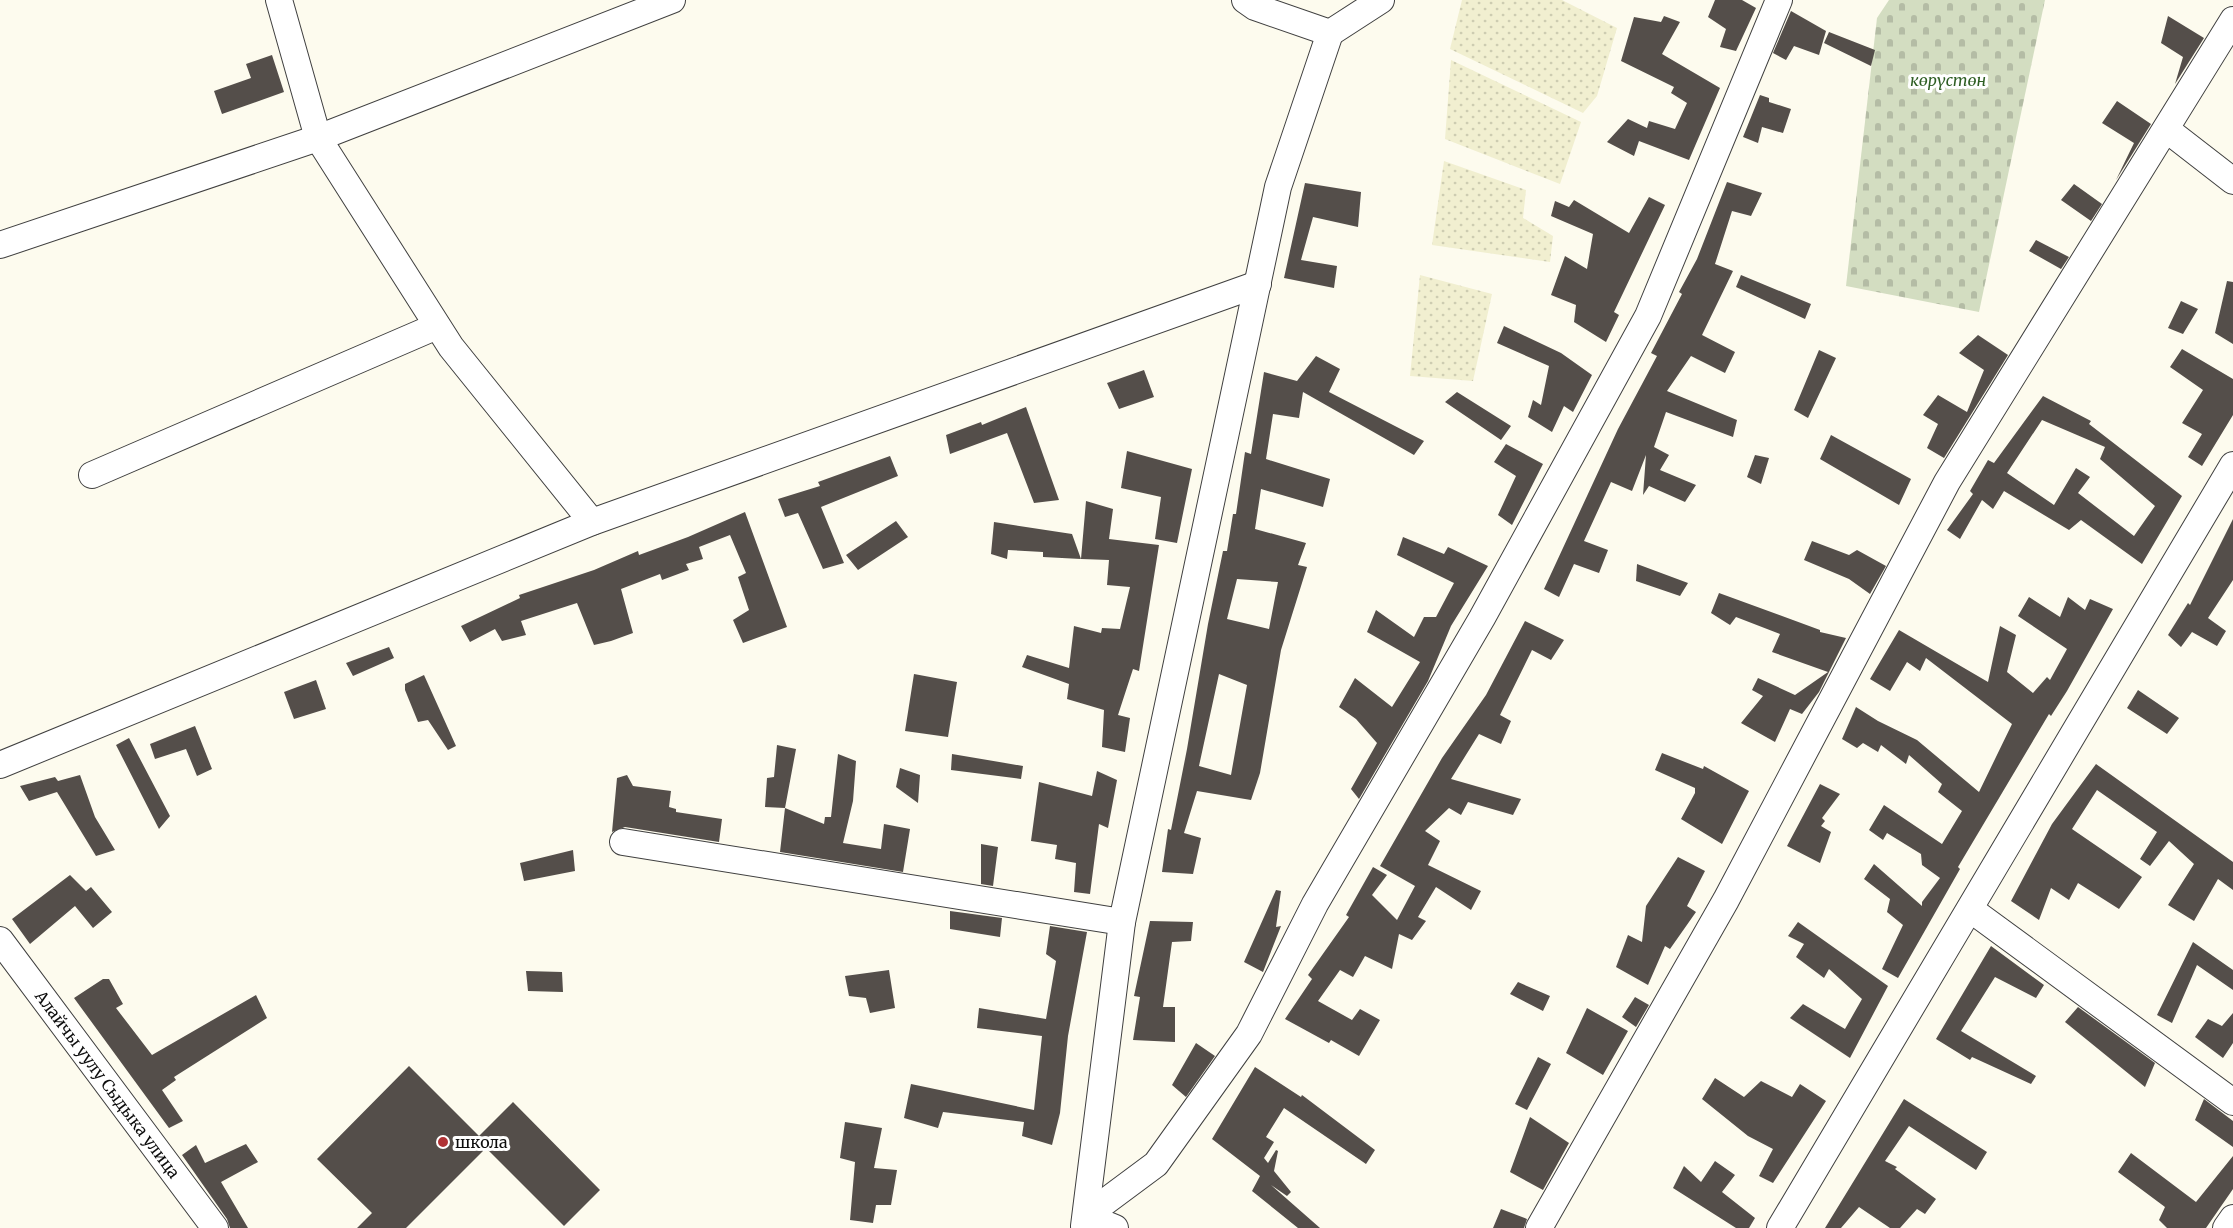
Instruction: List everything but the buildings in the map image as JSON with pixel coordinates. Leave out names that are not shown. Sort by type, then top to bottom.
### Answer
[{"type":"street","points":[[279,0],[318,138],[451,347],[592,522]]},
{"type":"street","points":[[0,245],[318,138],[672,0]]},
{"type":"street","points":[[1245,0],[1255,6],[1330,33]]},
{"type":"street","points":[[1085,1222],[1122,922],[1278,188],[1330,33],[1380,0]]},
{"type":"street","points":[[1085,1222],[1156,1164],[1249,1034],[1315,904],[1482,618],[1648,316],[1779,0]]},
{"type":"street","points":[[1539,1228],[1726,900],[1947,482],[2233,20]]},
{"type":"street","points":[[2166,129],[2233,181]]},
{"type":"street","points":[[0,765],[592,522],[1258,284]]},
{"type":"street","points":[[92,475],[437,326]]},
{"type":"street","points":[[1780,1228],[2233,465]]},
{"type":"street","points":[[623,842],[1122,922]]},
{"type":"street","points":[[1970,909],[2230,1090]]},
{"type":"street","name":"Алайчы уулу Сыдыка улица","points":[[0,940],[215,1228]]},
{"type":"street","points":[[2226,1228],[2233,1218]]},
{"type":"street","points":[[1085,1222],[1114,1228]]},
{"type":"shaded area","points":[[1462,0],[1562,0],[1617,28],[1597,96],[1583,113],[1450,49]]},
{"type":"shaded area","points":[[1451,60],[1581,122],[1560,184],[1445,139]]},
{"type":"shaded area","points":[[1444,161],[1526,190],[1523,218],[1553,236],[1550,262],[1432,245]]},
{"type":"shaded area","points":[[1420,275],[1492,294],[1473,381],[1410,376]]},
{"type":"green space","name":"көрүстөн","points":[[1889,0],[2045,0],[1979,312],[1846,286],[1877,18]]},
{"type":"place","name":"школа","points":[[443,1142]]}]
